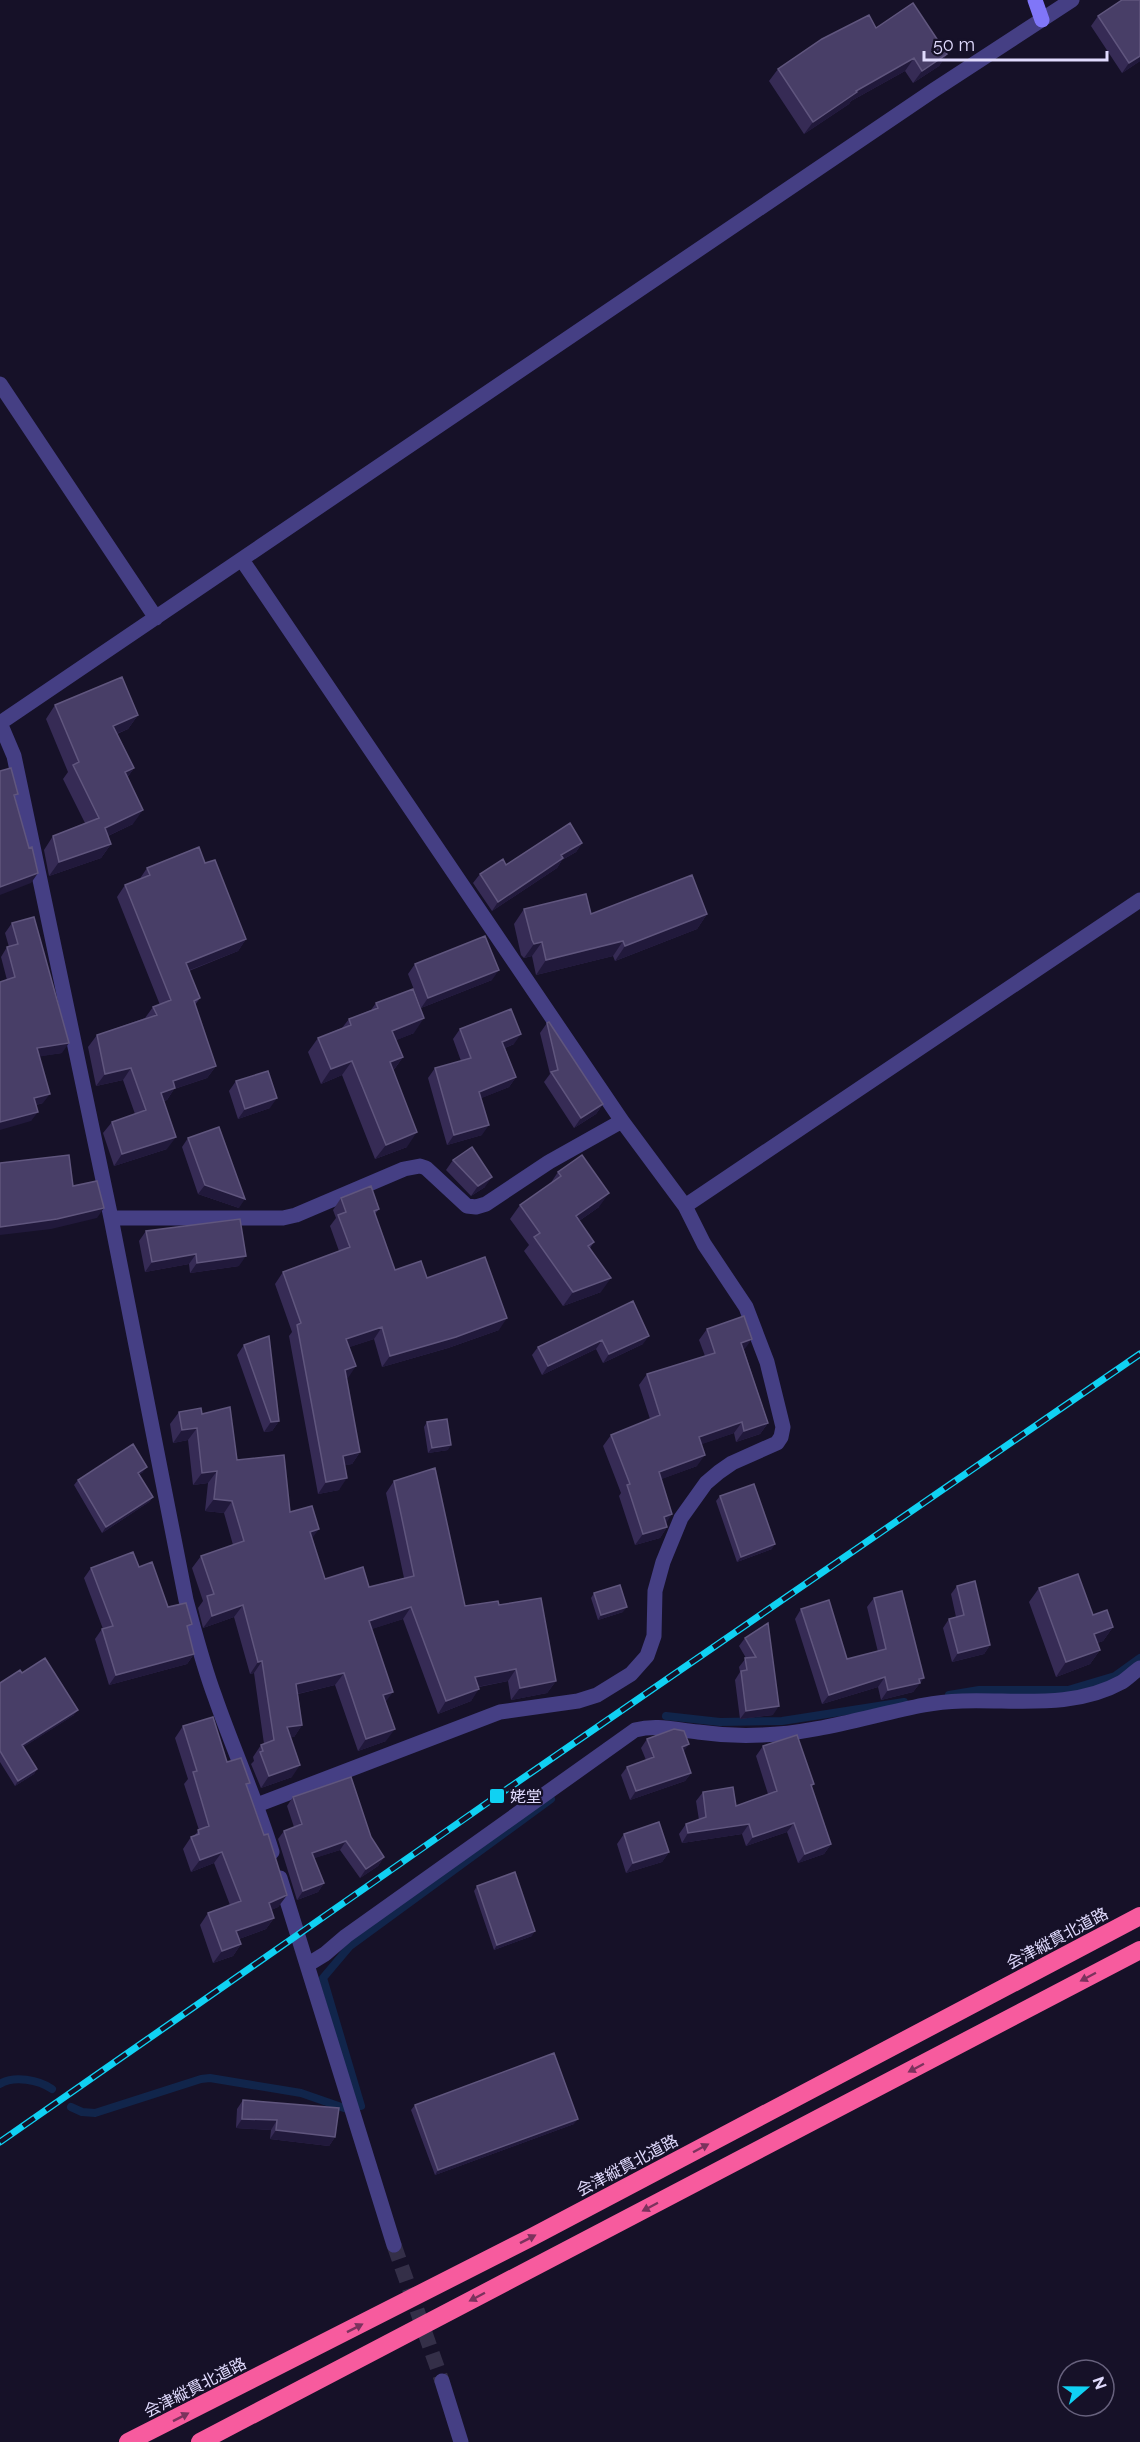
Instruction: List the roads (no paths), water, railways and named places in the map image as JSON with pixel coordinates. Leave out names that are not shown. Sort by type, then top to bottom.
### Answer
[{"type":"highway","name":"会津縦貫北道路","points":[[128,2442],[532,2237],[1140,1916]]},
{"type":"highway","points":[[200,2442],[1140,1950]]},
{"type":"street","points":[[1035,0],[1042,20]]},
{"type":"street","points":[[394,2245],[257,1805],[215,1699],[186,1600],[111,1218],[14,756],[0,723],[924,97],[1072,0]]},
{"type":"street","points":[[0,384],[156,618]]},
{"type":"street","points":[[242,560],[622,1120],[685,1206],[704,1244],[746,1307],[767,1362],[783,1427],[777,1443],[732,1463],[706,1483],[681,1518],[663,1562],[653,1601],[656,1618],[654,1636],[647,1656],[640,1666],[597,1695],[578,1701],[530,1706],[481,1718],[257,1805]]},
{"type":"street","points":[[685,1206],[1140,900]]},
{"type":"street","points":[[111,1218],[283,1218],[296,1215],[404,1169],[420,1166],[426,1168],[462,1203],[476,1208],[622,1120]]},
{"type":"street","points":[[307,1965],[635,1730],[658,1726],[719,1734],[765,1736],[955,1701],[1054,1700],[1080,1696],[1121,1682],[1140,1668]]},
{"type":"street","points":[[442,2381],[461,2442]]},
{"type":"waterway","points":[[949,1695],[979,1690],[1068,1690],[1115,1676],[1140,1658]]},
{"type":"waterway","points":[[666,1716],[720,1722],[782,1721],[904,1702]]},
{"type":"waterway","points":[[361,2106],[323,1978],[350,1946],[551,1799]]},
{"type":"waterway","points":[[71,2107],[82,2112],[95,2113],[210,2078],[301,2093],[347,2109]]},
{"type":"waterway","points":[[0,2084],[19,2079],[40,2083],[52,2089]]},
{"type":"tunnel","points":[[394,2245],[442,2381]]},
{"type":"railway","points":[[0,2142],[497,1796],[1140,1354]]},
{"type":"place","name":"姥堂","points":[[497,1796]]}]
